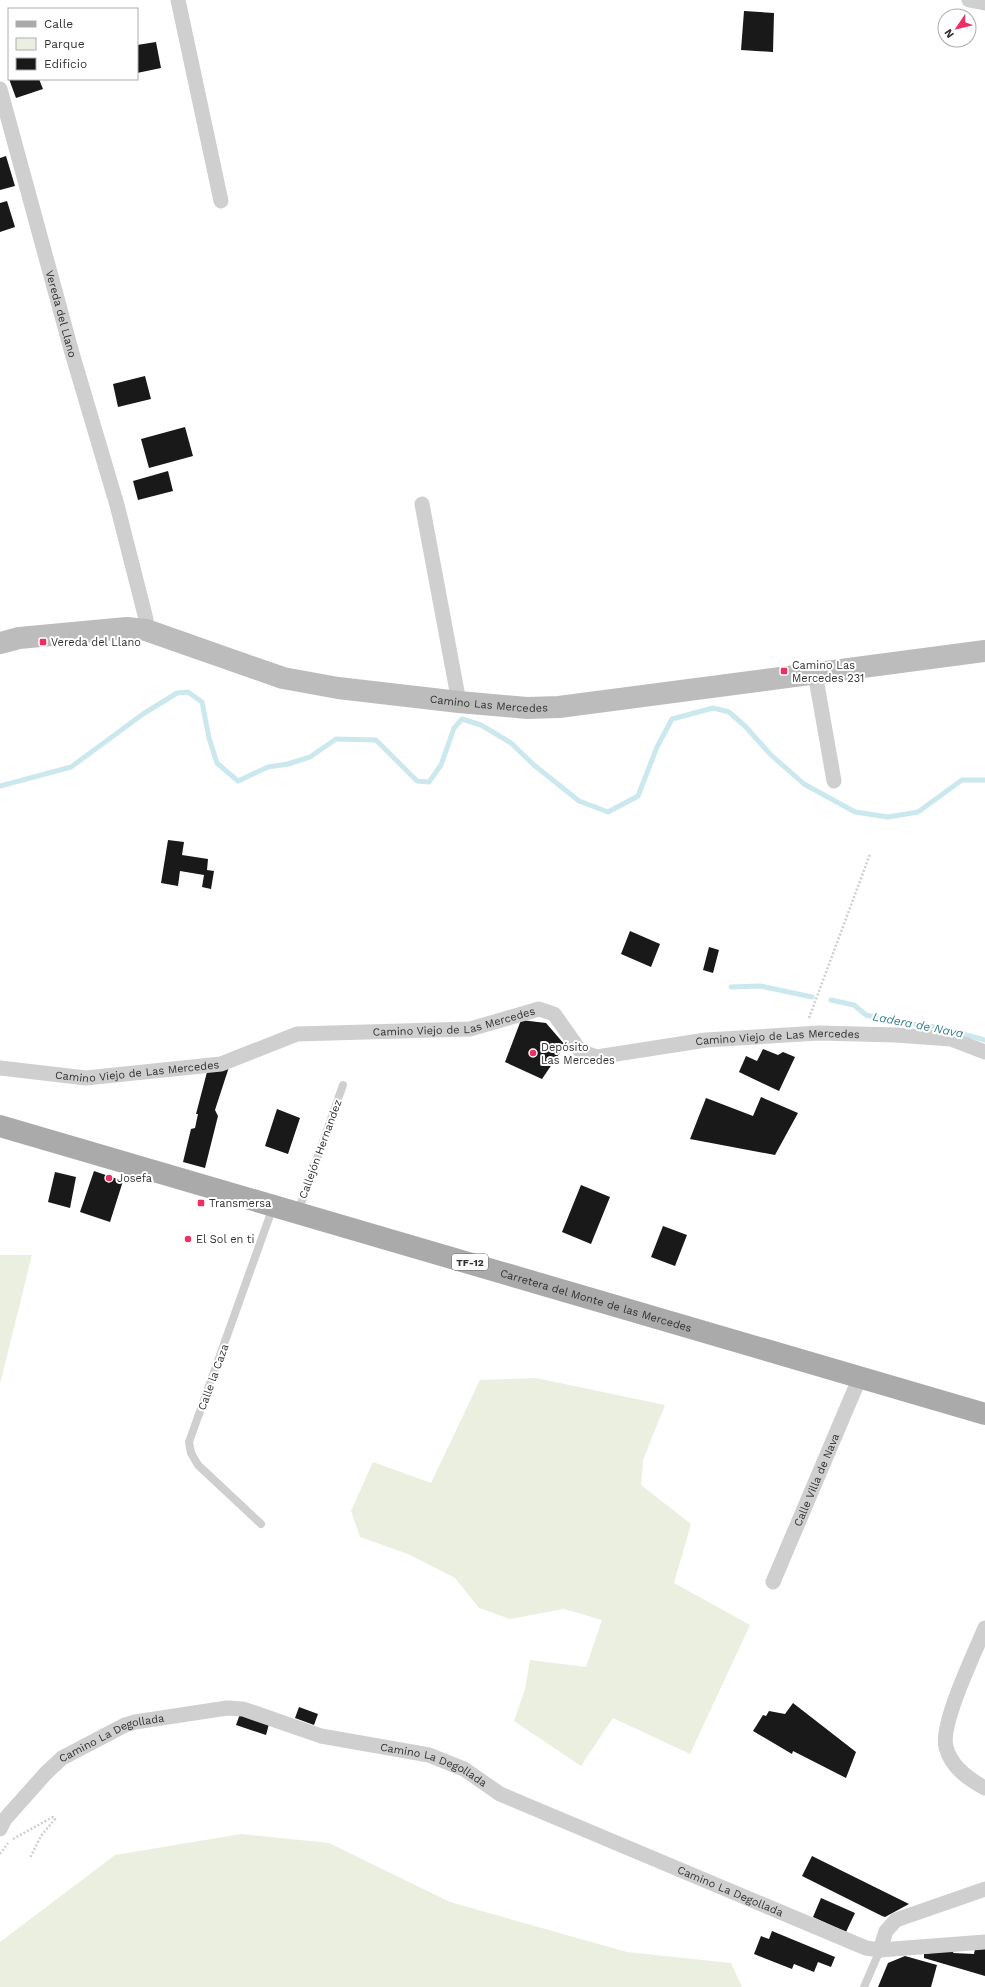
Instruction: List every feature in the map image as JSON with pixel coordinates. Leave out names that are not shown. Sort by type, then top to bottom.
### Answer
[{"type":"main road","name":"Camino Las Mercedes","points":[[0,643],[19,638],[127,628],[146,630],[283,678],[338,688],[527,708],[559,707],[985,650]]},
{"type":"main road","name":"Carretera del Monte de las Mercedes","points":[[0,1126],[985,1414]]},
{"type":"street","points":[[178,0],[221,201]]},
{"type":"street","points":[[969,0],[985,3]]},
{"type":"street","name":"Vereda del Llano","points":[[0,89],[72,353],[117,506],[146,619],[146,630]]},
{"type":"street","points":[[422,504],[459,702]]},
{"type":"street","points":[[815,673],[834,781]]},
{"type":"street","name":"Camino Viejo de Las Mercedes","points":[[0,1068],[86,1078],[221,1064],[297,1034],[470,1029],[539,1009],[554,1014],[581,1052],[597,1057],[706,1040],[803,1034],[896,1035],[951,1039],[985,1052]]},
{"type":"street","name":"Calle Villa de Nava","points":[[774,1582],[860,1377]]},
{"type":"street","points":[[985,1628],[947,1724],[946,1746],[954,1763],[970,1781],[985,1788]]},
{"type":"street","name":"Camino La Degollada","points":[[0,1829],[5,1819],[46,1773],[62,1758],[126,1725],[135,1722],[227,1708],[243,1709],[321,1736],[429,1755],[464,1769],[500,1794],[866,1948],[880,1950],[985,1942]]},
{"type":"street","points":[[880,1950],[886,1931],[896,1920],[985,1889]]},
{"type":"lane","name":"Callejón Hernandez","points":[[298,1212],[343,1085]]},
{"type":"lane","name":"Calle la Caza","points":[[260,1524],[198,1465],[191,1453],[189,1442],[273,1206]]},
{"type":"lane","points":[[864,1987],[880,1950]]},
{"type":"path","points":[[803,1034],[870,854]]},
{"type":"path","points":[[0,1854],[9,1841],[53,1816],[55,1819],[41,1836],[30,1858]]},
{"type":"green space","points":[[0,1255],[32,1255],[0,1384]]},
{"type":"green space","points":[[536,1378],[665,1405],[643,1460],[641,1485],[691,1524],[674,1583],[750,1625],[690,1754],[613,1718],[581,1766],[514,1721],[525,1689],[530,1660],[586,1667],[602,1620],[564,1609],[510,1619],[479,1608],[455,1578],[408,1554],[360,1537],[351,1511],[373,1462],[431,1483],[480,1380]]},
{"type":"green space","points":[[241,1834],[329,1843],[450,1902],[627,1952],[731,1963],[742,1987],[0,1987],[0,1942],[115,1855]]},
{"type":"building","points":[[744,11],[774,13],[773,52],[741,50]]},
{"type":"building","points":[[156,42],[161,68],[138,73],[138,45]]},
{"type":"building","points":[[9,80],[39,80],[43,89],[16,98]]},
{"type":"building","points":[[6,156],[15,186],[0,190],[0,158]]},
{"type":"building","points":[[7,201],[15,227],[0,232],[0,203]]},
{"type":"building","points":[[145,376],[151,399],[118,407],[113,384]]},
{"type":"building","points":[[185,427],[193,456],[149,468],[141,439]]},
{"type":"building","points":[[168,471],[173,491],[138,500],[133,481]]},
{"type":"building","points":[[168,840],[184,842],[182,855],[208,859],[207,870],[214,871],[211,889],[202,887],[204,875],[180,871],[178,886],[161,883]]},
{"type":"building","points":[[630,931],[660,944],[651,967],[621,954]]},
{"type":"building","points":[[709,947],[719,950],[713,973],[703,970]]},
{"type":"building","name":"Depósito Las Mercedes","points":[[521,1020],[546,1023],[565,1045],[542,1079],[505,1062]]},
{"type":"building","points":[[763,1049],[778,1055],[783,1052],[795,1057],[779,1091],[739,1072],[746,1056],[757,1061]]},
{"type":"building","points":[[229,1067],[215,1110],[218,1116],[205,1168],[183,1162],[191,1129],[195,1128],[198,1114],[196,1114],[207,1072]]},
{"type":"building","points":[[761,1097],[798,1113],[775,1155],[690,1139],[706,1098],[753,1116]]},
{"type":"building","points":[[277,1109],[300,1118],[288,1154],[265,1146]]},
{"type":"building","points":[[94,1171],[123,1181],[110,1222],[80,1212]]},
{"type":"building","points":[[55,1172],[76,1177],[70,1208],[48,1202]]},
{"type":"building","points":[[581,1185],[610,1197],[591,1244],[562,1232]]},
{"type":"building","points":[[663,1226],[687,1235],[675,1266],[651,1257]]},
{"type":"building","points":[[793,1703],[856,1752],[846,1778],[793,1751],[792,1754],[753,1731],[763,1715],[766,1716],[769,1711],[785,1714]]},
{"type":"building","points":[[299,1707],[318,1714],[314,1725],[295,1718]]},
{"type":"building","points":[[240,1714],[269,1724],[266,1735],[236,1725]]},
{"type":"building","points":[[812,1856],[909,1904],[885,1917],[882,1916],[802,1876]]},
{"type":"building","points":[[821,1898],[855,1913],[846,1932],[813,1917]]},
{"type":"building","points":[[772,1931],[835,1957],[831,1967],[818,1962],[814,1972],[794,1964],[792,1969],[754,1954],[761,1936],[769,1939]]},
{"type":"building","points":[[975,1949],[985,1949],[985,1976],[924,1958],[924,1954],[954,1950],[953,1953],[974,1954]]},
{"type":"building","points":[[905,1956],[937,1965],[931,1987],[878,1987],[888,1963]]},
{"type":"waterway","points":[[0,786],[71,767],[143,714],[177,693],[188,692],[202,702],[209,738],[217,763],[238,781],[268,767],[288,764],[310,757],[336,739],[376,740],[417,781],[429,782],[441,765],[454,728],[462,719],[481,725],[511,743],[534,765],[579,801],[608,812],[638,796],[657,747],[672,719],[713,708],[729,712],[745,726],[770,754],[804,784],[855,812],[888,817],[918,812],[962,780],[985,780]]},
{"type":"waterway","name":"Ladera de Nava","points":[[731,987],[760,986],[812,997]]},
{"type":"waterway","name":"Ladera de Nava","points":[[831,1000],[854,1005],[866,1015],[891,1021],[942,1028],[985,1040]]},
{"type":"place","name":"Vereda del Llano","points":[[43,642]]},
{"type":"place","name":"Camino Las Mercedes 231","points":[[784,671]]},
{"type":"place","name":"Depósito Las Mercedes","points":[[533,1053]]},
{"type":"place","name":"Josefa","points":[[109,1178]]},
{"type":"place","name":"Transmersa","points":[[201,1203]]},
{"type":"place","name":"El Sol en ti","points":[[188,1239]]}]
